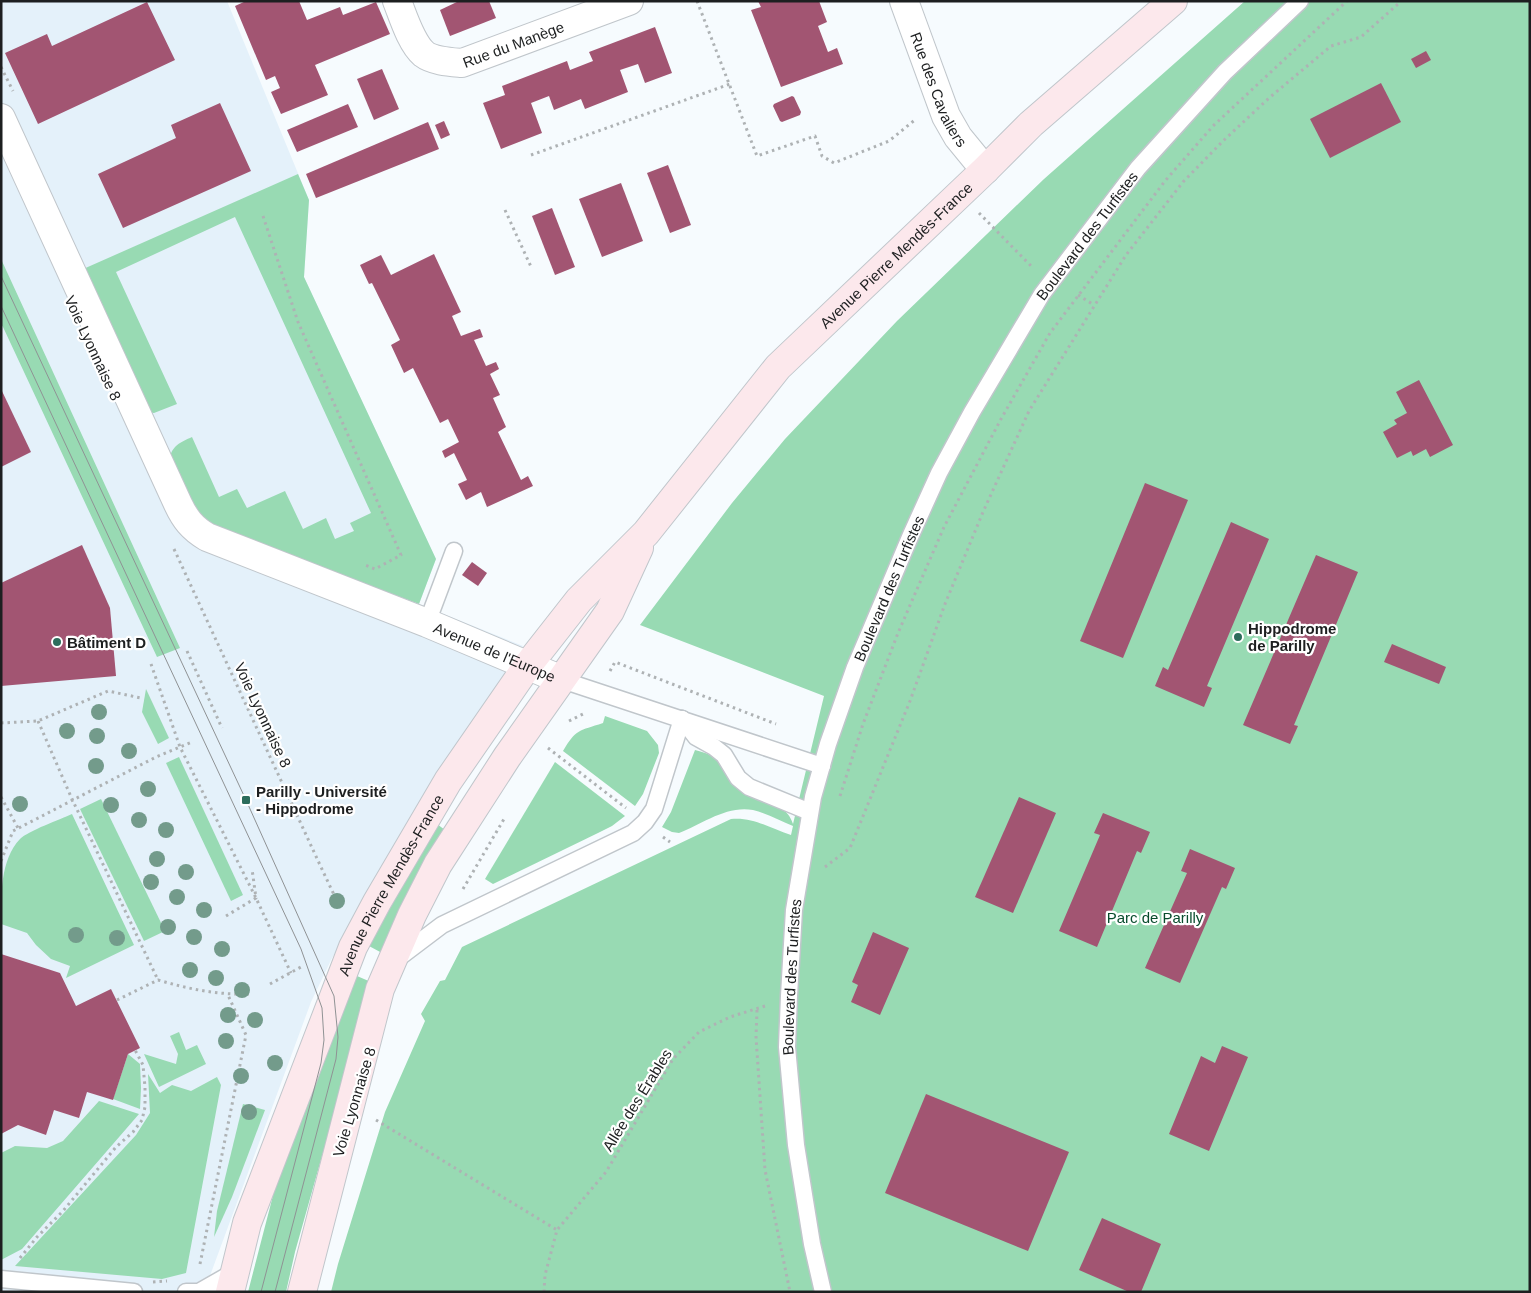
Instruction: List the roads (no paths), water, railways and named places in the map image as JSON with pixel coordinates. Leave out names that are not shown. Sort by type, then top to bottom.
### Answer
[{"type":"main road","name":"Avenue Pierre Mendès-France","points":[[232,1282],[247,1223],[353,948],[413,838],[448,781],[528,665],[579,600],[646,533],[778,367],[1031,124],[1173,1]]},
{"type":"main road","name":"Avenue Pierre Mendès-France","points":[[302,1292],[375,1008],[384,979],[412,915],[438,864],[525,731],[610,611],[646,533]]},
{"type":"street","name":"Rue du Manège","points":[[397,1],[411,36],[424,54],[444,61],[462,63],[629,1]]},
{"type":"street","name":"Rue des Cavaliers","points":[[904,1],[946,116],[958,137],[985,170]]},
{"type":"street","name":"Avenue de l'Europe","points":[[1,118],[185,518],[195,530],[207,537],[428,623],[562,680]]},
{"type":"lane","name":"Boulevard des Turfistes","points":[[823,1292],[812,1244],[796,1144],[787,1047],[789,996],[794,910],[810,812],[822,766],[855,667],[939,473],[972,412],[1042,294],[1138,168],[1225,72],[1300,1]]},
{"type":"lane","points":[[428,623],[454,551]]},
{"type":"lane","points":[[562,680],[822,766]]},
{"type":"lane","points":[[682,719],[696,737],[724,755],[738,778],[749,787],[810,812]]},
{"type":"lane","points":[[390,964],[442,925],[633,833],[645,822],[654,809],[682,719]]},
{"type":"lane","points":[[1,1279],[134,1292]]},
{"type":"lane","points":[[186,1292],[199,1292],[232,1282]]},
{"type":"tram line","points":[[1,276],[246,800],[334,996],[338,1037],[336,1059],[275,1292]]},
{"type":"tram line","points":[[1,306],[301,949],[322,1008],[324,1040],[321,1063],[261,1292]]},
{"type":"place","name":"Hippodrome de Parilly","points":[[1238,637]]},
{"type":"place","name":"Bâtiment D","points":[[57,642]]},
{"type":"place","name":"Parilly - Université - Hippodrome","points":[[246,800]]},
{"type":"park label","name":"Parc de Parilly","points":[[1155,917]]}]
